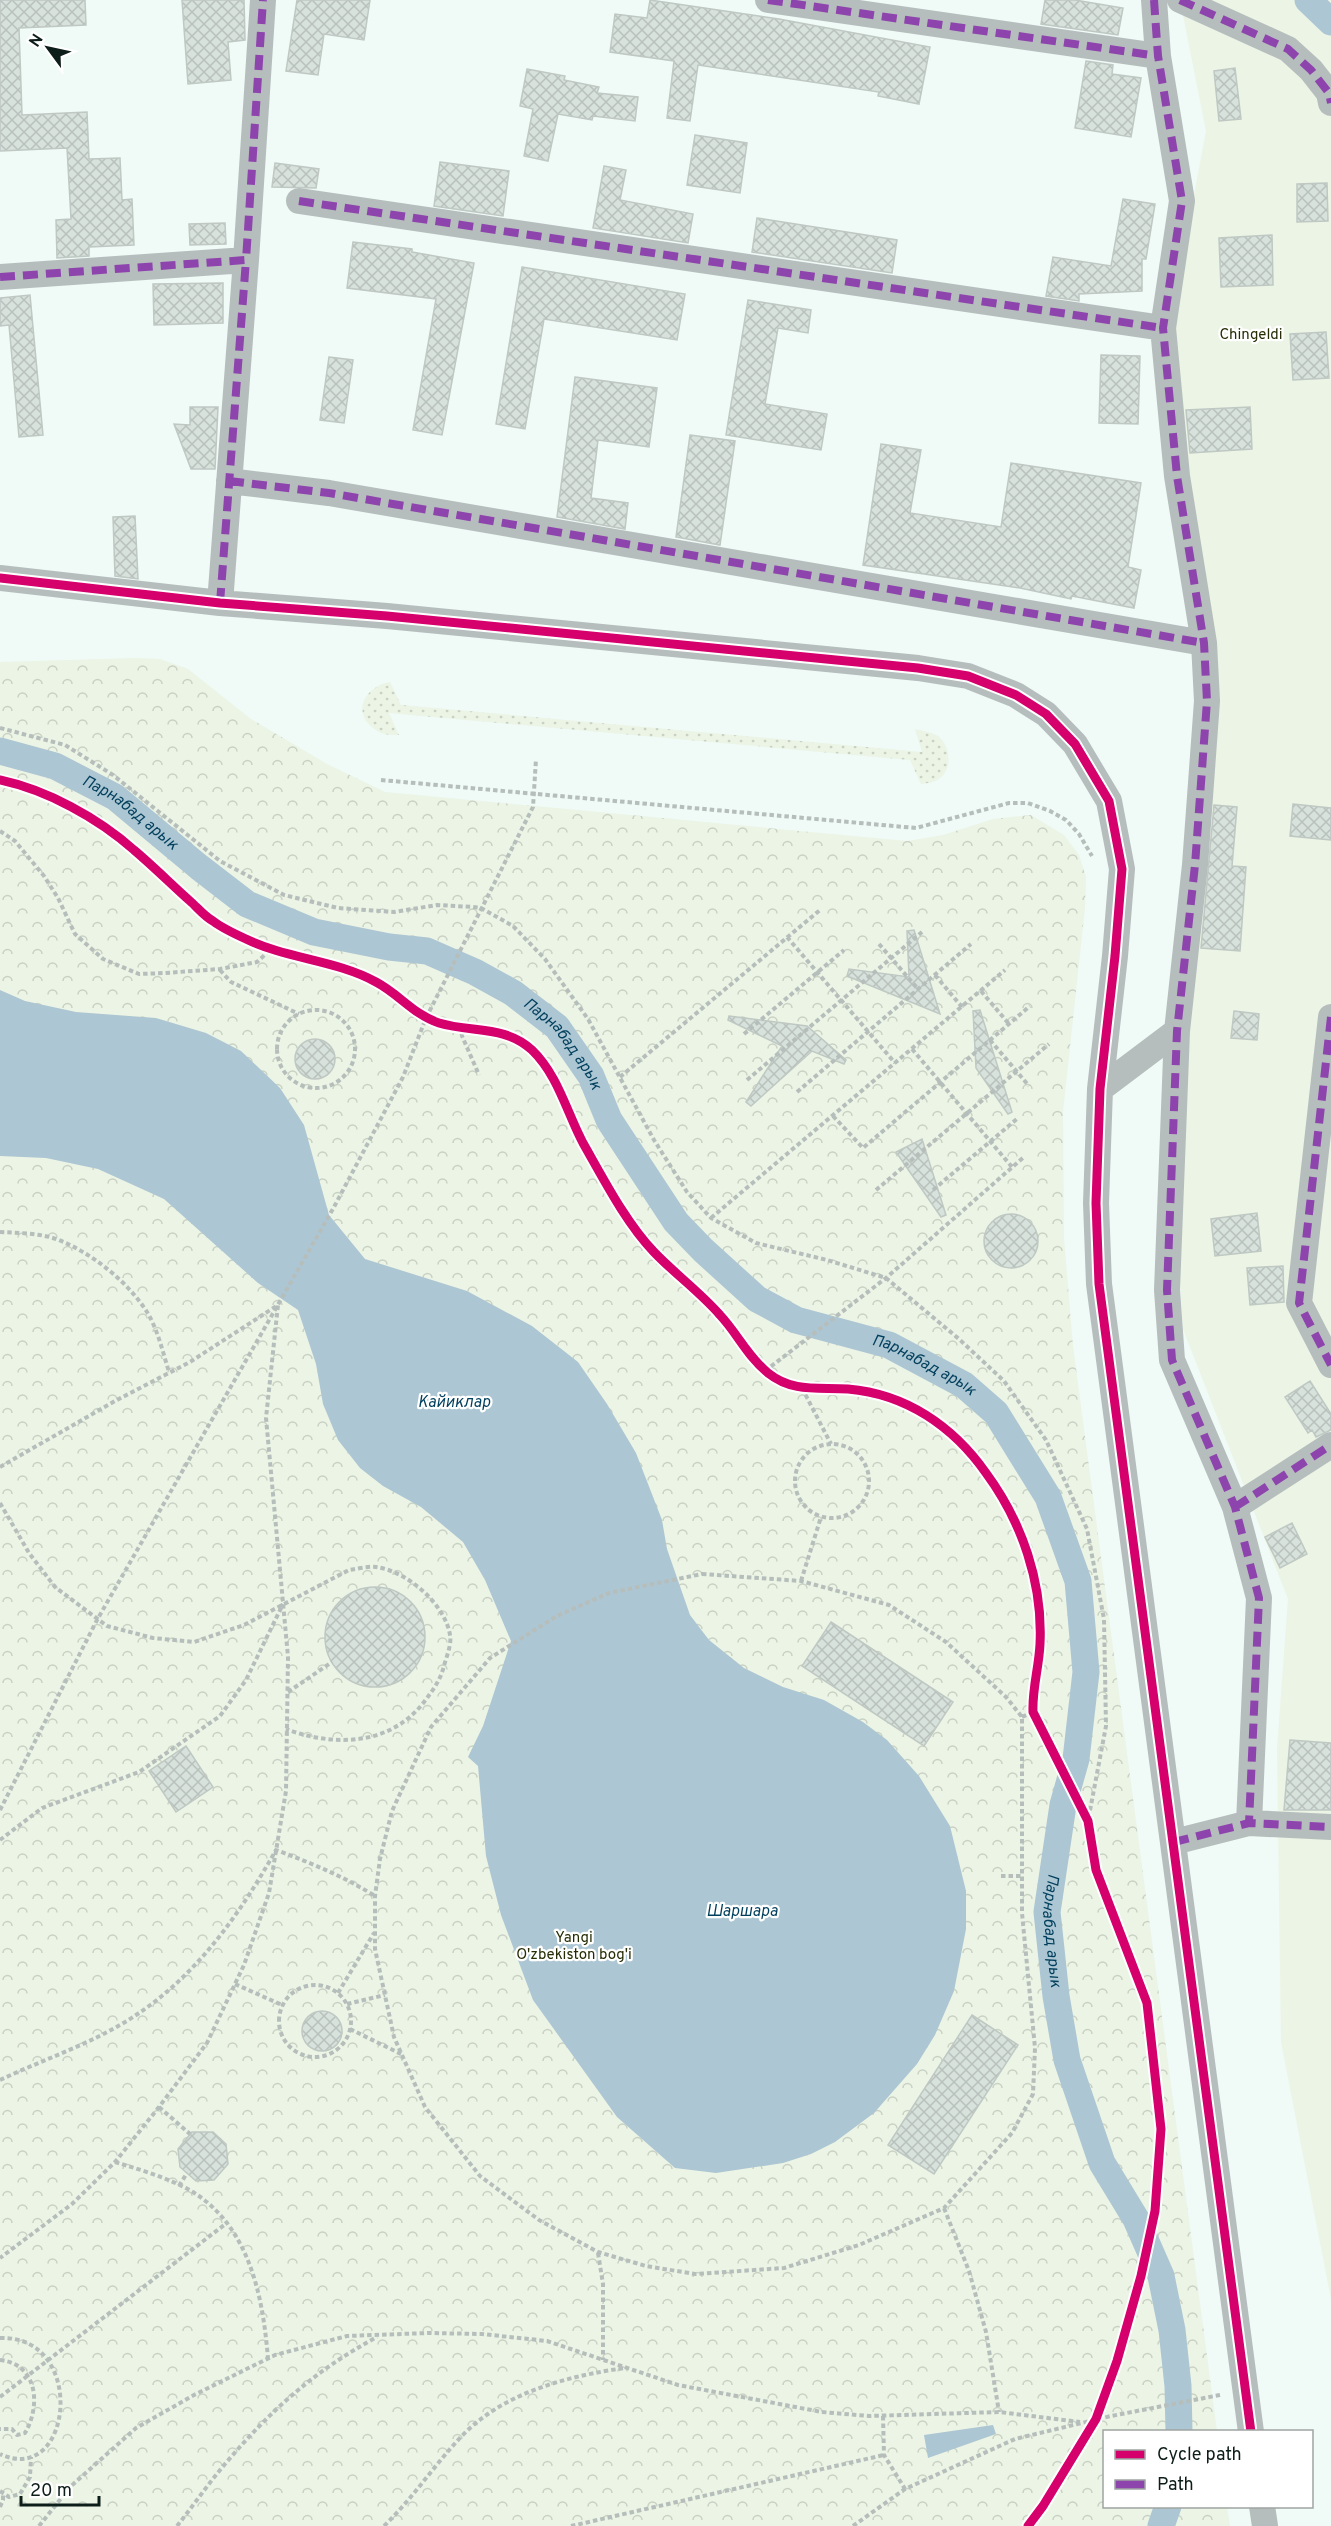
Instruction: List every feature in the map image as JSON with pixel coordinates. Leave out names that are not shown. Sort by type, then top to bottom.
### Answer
[{"type":"street","points":[[220,603],[263,0]]},
{"type":"street","points":[[768,0],[1158,56]]},
{"type":"street","points":[[1180,0],[1288,49],[1311,70],[1329,93],[1331,103]]},
{"type":"street","points":[[1157,1],[1158,56],[1182,201],[1163,328],[1177,476],[1203,643],[1207,701],[1195,865],[1178,1031],[1167,1290],[1172,1360],[1235,1507],[1259,1598],[1249,1823]]},
{"type":"street","points":[[299,201],[1163,328]]},
{"type":"street","points":[[0,277],[246,260]]},
{"type":"street","points":[[230,481],[341,495],[1203,643]]},
{"type":"street","points":[[0,578],[220,603],[387,616],[918,668],[968,676],[1016,695],[1046,714],[1076,744],[1109,801],[1122,869],[1100,1089],[1096,1203],[1099,1284],[1251,2430]]},
{"type":"street","points":[[1331,1017],[1299,1303],[1331,1365]]},
{"type":"street","points":[[1100,1089],[1178,1031]]},
{"type":"street","points":[[1235,1507],[1331,1445]]},
{"type":"street","points":[[1173,1842],[1249,1823],[1331,1827]]},
{"type":"street","points":[[1262,2508],[1265,2526]]},
{"type":"path","points":[[0,728],[65,745],[113,775],[220,861],[284,895],[338,908],[372,911],[394,912],[437,905],[481,908],[513,926],[545,959],[588,1019],[654,1140],[681,1183],[711,1218],[756,1243],[886,1278],[959,1338],[1005,1381],[1046,1440],[1087,1529],[1104,1619],[1106,1725],[1088,1821]]},
{"type":"path","points":[[0,1810],[97,1620],[334,1207],[403,1077],[438,992],[533,807],[536,759]]},
{"type":"path","points":[[381,780],[916,828],[1009,803],[1028,804],[1050,811],[1066,820],[1079,834],[1092,855],[1095,865]]},
{"type":"path","points":[[0,831],[15,842],[44,876],[58,898],[75,934],[103,959],[139,974],[220,969],[257,962],[270,950]]},
{"type":"path","points":[[620,1077],[820,910]]},
{"type":"path","points":[[747,1080],[921,932]]},
{"type":"path","points":[[787,937],[895,1063]]},
{"type":"path","points":[[879,944],[918,990]]},
{"type":"path","points":[[796,1092],[971,945]]},
{"type":"path","points":[[744,1034],[844,950]]},
{"type":"path","points":[[220,969],[231,982],[299,1014],[317,1010],[327,1011],[336,1015],[349,1028],[355,1045],[355,1055],[348,1072],[333,1084],[315,1088],[297,1084],[289,1078],[279,1062],[277,1053],[280,1034],[291,1019],[299,1014]]},
{"type":"path","points":[[711,1218],[1005,970]]},
{"type":"path","points":[[935,975],[962,1007]]},
{"type":"path","points":[[981,991],[1009,1024]]},
{"type":"path","points":[[833,1116],[863,1148],[1030,1006]]},
{"type":"path","points":[[461,1026],[462,1036],[479,1075]]},
{"type":"path","points":[[990,1040],[1029,1086]]},
{"type":"path","points":[[876,1191],[1049,1044]]},
{"type":"path","points":[[912,1049],[1012,1167]]},
{"type":"path","points":[[933,1190],[1018,1118]]},
{"type":"path","points":[[765,1371],[886,1278],[1025,1156]]},
{"type":"path","points":[[0,1232],[25,1233],[58,1239],[104,1267],[126,1286],[148,1313],[169,1372]]},
{"type":"path","points":[[0,1467],[190,1362],[278,1305]]},
{"type":"path","points":[[0,2258],[72,2204],[115,2162],[207,2043],[244,1965],[269,1893],[286,1791],[288,1692],[288,1657],[266,1418],[278,1305]]},
{"type":"path","points":[[802,1389],[831,1444]]},
{"type":"path","points":[[831,1444],[853,1450],[867,1469],[868,1491],[863,1502],[844,1516],[833,1518],[822,1516],[811,1512],[803,1504],[797,1493],[796,1470],[809,1451],[820,1446],[831,1444]]},
{"type":"path","points":[[0,1503],[29,1553],[55,1587],[106,1626],[153,1638],[194,1642],[244,1625],[349,1570],[377,1567],[408,1579],[435,1603],[451,1636],[441,1680],[417,1711],[387,1732],[351,1742],[323,1740],[286,1730]]},
{"type":"path","points":[[801,1581],[822,1516]]},
{"type":"path","points":[[741,1575],[801,1581],[889,1605],[946,1642],[1006,1697],[1022,1717],[1022,1913],[1035,2048],[1033,2094],[1012,2133],[944,2208],[859,2245],[784,2268],[695,2274],[646,2266],[598,2252],[539,2220],[480,2176],[425,2107],[394,2037],[375,1949],[375,1896],[380,1859],[392,1811],[431,1727],[490,1658],[557,1616],[609,1593],[690,1576],[741,1575]]},
{"type":"path","points":[[0,1840],[42,1808],[139,1772],[220,1716],[246,1680],[283,1604]]},
{"type":"path","points":[[288,1692],[332,1662]]},
{"type":"path","points":[[1022,1717],[1033,1712]]},
{"type":"path","points":[[276,1850],[348,1878],[375,1896]]},
{"type":"path","points":[[0,2080],[75,2048],[121,2024],[166,1994],[220,1937],[252,1891],[276,1850]]},
{"type":"path","points":[[1001,1876],[1023,1876]]},
{"type":"path","points":[[338,1993],[375,1932]]},
{"type":"path","points":[[235,1984],[282,2005]]},
{"type":"path","points":[[320,1986],[338,1993],[347,2004],[350,2029],[345,2041],[335,2051],[323,2056],[309,2056],[297,2052],[286,2043],[280,2031],[279,2018],[282,2005],[290,1995],[301,1988],[320,1986]]},
{"type":"path","points":[[347,2004],[384,1995]]},
{"type":"path","points":[[350,2029],[402,2055]]},
{"type":"path","points":[[159,2107],[190,2134]]},
{"type":"path","points":[[115,2162],[160,2176],[194,2193],[228,2222],[245,2254],[258,2288],[265,2323],[268,2359]]},
{"type":"path","points":[[179,2186],[187,2174]]},
{"type":"path","points":[[944,2208],[969,2271],[986,2332],[999,2412]]},
{"type":"path","points":[[0,2397],[228,2222]]},
{"type":"path","points":[[598,2252],[603,2284],[603,2360]]},
{"type":"path","points":[[39,2526],[71,2486],[136,2428],[194,2395],[268,2359],[347,2336],[428,2332],[482,2334],[547,2341],[678,2385],[822,2412],[883,2416],[999,2412],[1080,2422]]},
{"type":"path","points":[[177,2526],[223,2466],[254,2431],[305,2382],[347,2353],[377,2336]]},
{"type":"path","points":[[0,2338],[26,2343],[49,2361],[60,2383],[62,2404],[57,2427],[43,2451],[31,2457],[13,2459],[0,2454]]},
{"type":"path","points":[[0,2360],[10,2362],[28,2377],[35,2397],[31,2423],[25,2433],[17,2435],[12,2429],[0,2428]]},
{"type":"path","points":[[384,2526],[421,2486],[461,2437],[486,2415],[554,2382],[588,2373],[629,2367]]},
{"type":"path","points":[[853,2526],[904,2489],[1015,2439],[1080,2422],[1160,2408],[1203,2397]]},
{"type":"path","points":[[883,2416],[884,2455],[904,2489]]},
{"type":"path","points":[[571,2526],[884,2455]]},
{"type":"path","points":[[2,2492],[9,2497],[15,2496],[24,2489],[30,2477],[31,2457]]},
{"type":"path","points":[[0,2507],[3,2500],[2,2492]]},
{"type":"green space","name":"Chingeldi","points":[[1180,0],[1331,0],[1331,2299],[1281,2042],[1277,1749],[1288,1599],[1183,1329],[1174,1190],[1212,730],[1170,322],[1206,131]]},
{"type":"green space","name":"Yangi O'zbekiston bog'i","points":[[160,659],[188,669],[251,719],[327,764],[385,792],[907,841],[943,835],[993,819],[1031,815],[1064,835],[1079,855],[1086,877],[1085,908],[1063,1112],[1064,1238],[1073,1346],[1217,2430],[1103,2430],[1103,2508],[1227,2508],[1230,2526],[0,2526],[0,662]]},
{"type":"green space","points":[[390,682],[401,705],[922,752],[915,729],[938,736],[943,741],[948,753],[948,767],[941,778],[921,784],[910,760],[389,713],[399,735],[387,734],[379,732],[368,724],[362,709],[368,695],[374,689]]},
{"type":"water","name":"Шаршара","points":[[0,990],[25,1001],[76,1012],[156,1018],[206,1033],[241,1051],[280,1088],[304,1125],[329,1215],[365,1259],[467,1291],[532,1326],[578,1362],[607,1404],[636,1453],[662,1520],[667,1549],[690,1615],[709,1640],[744,1668],[783,1687],[824,1700],[863,1722],[887,1740],[919,1776],[950,1826],[966,1891],[966,1929],[954,1991],[935,2035],[917,2064],[874,2113],[835,2142],[811,2154],[783,2163],[716,2173],[675,2168],[617,2117],[533,2000],[501,1915],[486,1856],[478,1766],[468,1757],[483,1726],[511,1641],[485,1580],[463,1542],[421,1507],[383,1486],[360,1468],[338,1440],[323,1404],[316,1364],[298,1310],[258,1283],[164,1199],[98,1169],[46,1158],[0,1156]]},
{"type":"water","points":[[993,2425],[996,2434],[928,2458],[924,2435]]},
{"type":"building","points":[[0,0],[85,0],[86,25],[19,28],[22,115],[87,112],[89,159],[120,158],[122,200],[132,199],[134,245],[89,247],[89,256],[57,258],[56,220],[71,219],[67,148],[0,151]]},
{"type":"building","points":[[182,0],[244,0],[245,40],[228,42],[231,80],[188,84]]},
{"type":"building","points":[[297,0],[370,0],[364,40],[324,34],[318,75],[286,71]]},
{"type":"building","points":[[650,0],[779,19],[930,47],[919,104],[878,96],[879,92],[698,65],[690,121],[667,118],[674,61],[610,52],[615,14],[647,18]]},
{"type":"building","points":[[1045,0],[1075,0],[1123,8],[1118,35],[1041,24]]},
{"type":"building","points":[[1086,61],[1113,65],[1112,74],[1141,78],[1131,137],[1075,128]]},
{"type":"building","points":[[1235,68],[1241,119],[1219,121],[1214,71]]},
{"type":"building","points":[[527,69],[565,76],[564,80],[599,87],[597,93],[638,97],[635,121],[593,116],[592,120],[558,114],[548,161],[524,156],[533,109],[520,106]]},
{"type":"building","points":[[695,135],[747,143],[740,193],[687,185]]},
{"type":"building","points":[[440,162],[509,171],[503,216],[434,206]]},
{"type":"building","points":[[275,163],[319,169],[316,188],[272,187]]},
{"type":"building","points":[[604,166],[626,170],[620,200],[693,214],[688,243],[593,228]]},
{"type":"building","points":[[1327,183],[1328,221],[1297,222],[1297,184]]},
{"type":"building","points":[[1123,199],[1155,204],[1146,259],[1142,259],[1142,291],[1079,294],[1079,301],[1046,296],[1053,257],[1111,266]]},
{"type":"building","points":[[757,218],[897,240],[892,273],[752,252]]},
{"type":"building","points":[[225,223],[226,244],[190,245],[189,224]]},
{"type":"building","points":[[1272,235],[1273,285],[1221,287],[1219,238]]},
{"type":"building","points":[[353,242],[412,249],[412,252],[474,263],[442,435],[413,430],[436,299],[347,288]]},
{"type":"building","points":[[522,267],[685,294],[677,340],[544,319],[525,429],[496,424]]},
{"type":"building","points":[[223,283],[223,323],[154,325],[153,284]]},
{"type":"building","points":[[30,295],[43,435],[19,437],[9,325],[0,326],[0,298]]},
{"type":"building","points":[[748,300],[811,310],[808,333],[778,328],[765,404],[827,414],[821,450],[726,435]]},
{"type":"building","points":[[1326,332],[1329,378],[1293,380],[1290,334]]},
{"type":"building","points":[[1101,355],[1140,356],[1138,424],[1099,423]]},
{"type":"building","points":[[329,357],[353,360],[344,423],[320,420]]},
{"type":"building","points":[[575,377],[657,388],[649,447],[598,440],[591,498],[628,503],[625,529],[557,517]]},
{"type":"building","points":[[190,407],[218,407],[215,469],[191,469],[174,424],[190,425]]},
{"type":"building","points":[[1250,407],[1252,449],[1190,453],[1186,410]]},
{"type":"building","points":[[690,435],[735,441],[720,545],[676,537]]},
{"type":"building","points":[[881,444],[921,450],[910,513],[1001,527],[1011,463],[1141,483],[1128,567],[1141,570],[1134,608],[1072,596],[1071,599],[1020,588],[863,565]]},
{"type":"building","points":[[135,516],[138,579],[115,576],[113,517]]},
{"type":"building","points":[[1293,804],[1331,808],[1331,840],[1290,836]]},
{"type":"building","points":[[1214,805],[1237,807],[1232,866],[1246,867],[1240,951],[1201,948]]},
{"type":"building","points":[[914,930],[940,1014],[847,976],[849,969],[909,977],[907,931]]},
{"type":"building","points":[[980,1010],[1012,1112],[1008,1114],[976,1068],[973,1011]]},
{"type":"building","points":[[1234,1011],[1259,1014],[1257,1040],[1231,1038]]},
{"type":"building","points":[[729,1016],[807,1026],[846,1060],[844,1064],[812,1051],[751,1106],[746,1102],[782,1046],[728,1020]]},
{"type":"building","points":[[315,1039],[329,1045],[335,1059],[329,1073],[315,1079],[301,1073],[295,1059],[301,1045]]},
{"type":"building","points":[[922,1139],[946,1215],[941,1217],[896,1152]]},
{"type":"building","points":[[1257,1213],[1261,1251],[1215,1256],[1211,1219]]},
{"type":"building","points":[[1006,1214],[1016,1214],[1030,1222],[1036,1231],[1038,1241],[1036,1251],[1030,1260],[1016,1268],[1006,1268],[989,1256],[984,1246],[984,1236],[996,1219]]},
{"type":"building","points":[[1283,1266],[1284,1302],[1250,1305],[1247,1268]]},
{"type":"building","points":[[1310,1381],[1331,1414],[1331,1430],[1316,1437],[1312,1430],[1308,1433],[1285,1397]]},
{"type":"building","points":[[1292,1523],[1307,1554],[1280,1568],[1265,1537]]},
{"type":"building","points":[[375,1587],[394,1591],[410,1602],[421,1618],[425,1637],[421,1656],[410,1672],[394,1683],[375,1687],[356,1683],[340,1672],[329,1656],[325,1637],[329,1618],[340,1602],[356,1591]]},
{"type":"building","points":[[831,1622],[953,1702],[924,1746],[802,1666]]},
{"type":"building","points":[[1290,1740],[1331,1743],[1331,1810],[1284,1810]]},
{"type":"building","points":[[186,1746],[213,1787],[176,1812],[149,1771]]},
{"type":"building","points":[[322,2011],[330,2012],[336,2017],[341,2023],[341,2039],[336,2045],[330,2050],[322,2051],[314,2050],[308,2045],[303,2039],[302,2031],[303,2023],[308,2017],[314,2012]]},
{"type":"building","points":[[972,2015],[1018,2045],[934,2174],[888,2145]]},
{"type":"building","points":[[192,2132],[213,2132],[226,2144],[228,2164],[214,2180],[196,2181],[180,2167],[178,2149]]},
{"type":"waterway","points":[[1308,0],[1331,22]]},
{"type":"waterway","name":"Парнабад арык","points":[[0,751],[55,766],[115,797],[247,904],[314,932],[389,947],[427,951],[475,972],[513,993],[557,1027],[591,1076],[609,1120],[676,1222],[757,1299],[796,1320],[889,1345],[964,1385],[996,1413],[1048,1497],[1078,1581],[1086,1672],[1076,1759],[1063,1805],[1047,1912],[1056,1996],[1067,2060],[1102,2163],[1136,2219],[1161,2276],[1172,2330],[1178,2386],[1179,2430]]},
{"type":"waterway","name":"Парнабад арык","points":[[1161,2526],[1167,2508]]},
{"type":"marked path","points":[[0,277],[246,260],[263,0]]},
{"type":"marked path","points":[[768,0],[1158,56]]},
{"type":"marked path","points":[[1154,0],[1158,56],[1182,201],[1163,328],[1177,476],[1204,643],[1207,701],[1195,865],[1177,1031],[1167,1290],[1172,1360],[1235,1507],[1259,1598],[1249,1823]]},
{"type":"marked path","points":[[1180,0],[1288,49],[1311,70],[1329,93],[1331,103]]},
{"type":"marked path","points":[[299,201],[1163,328]]},
{"type":"marked path","points":[[220,603],[246,260]]},
{"type":"marked path","points":[[229,481],[329,493],[1204,643]]},
{"type":"marked path","points":[[1331,1017],[1299,1303],[1331,1365]]},
{"type":"marked path","points":[[1235,1507],[1331,1445]]},
{"type":"marked path","points":[[1174,1842],[1249,1823],[1331,1827]]},
{"type":"cycle path","points":[[0,578],[220,603],[387,616],[918,668],[968,676],[1016,695],[1046,714],[1075,744],[1109,801],[1122,869],[1100,1089],[1096,1203],[1099,1284],[1251,2430]]},
{"type":"cycle path","points":[[0,780],[54,798],[88,816],[120,838],[207,917],[233,933],[262,946],[361,975],[384,987],[422,1015],[439,1023],[499,1033],[522,1042],[532,1050],[549,1071],[583,1143],[634,1228],[654,1252],[720,1315],[761,1367],[787,1384],[869,1392],[908,1405],[926,1415],[959,1441],[999,1492],[1028,1554],[1038,1598],[1040,1644],[1033,1712],[1088,1821],[1096,1870],[1147,2003],[1161,2129],[1155,2211],[1141,2276],[1117,2361],[1096,2419],[1043,2506],[1028,2526]]},
{"type":"water label","name":"Кайиклар","points":[[454,1403]]}]
